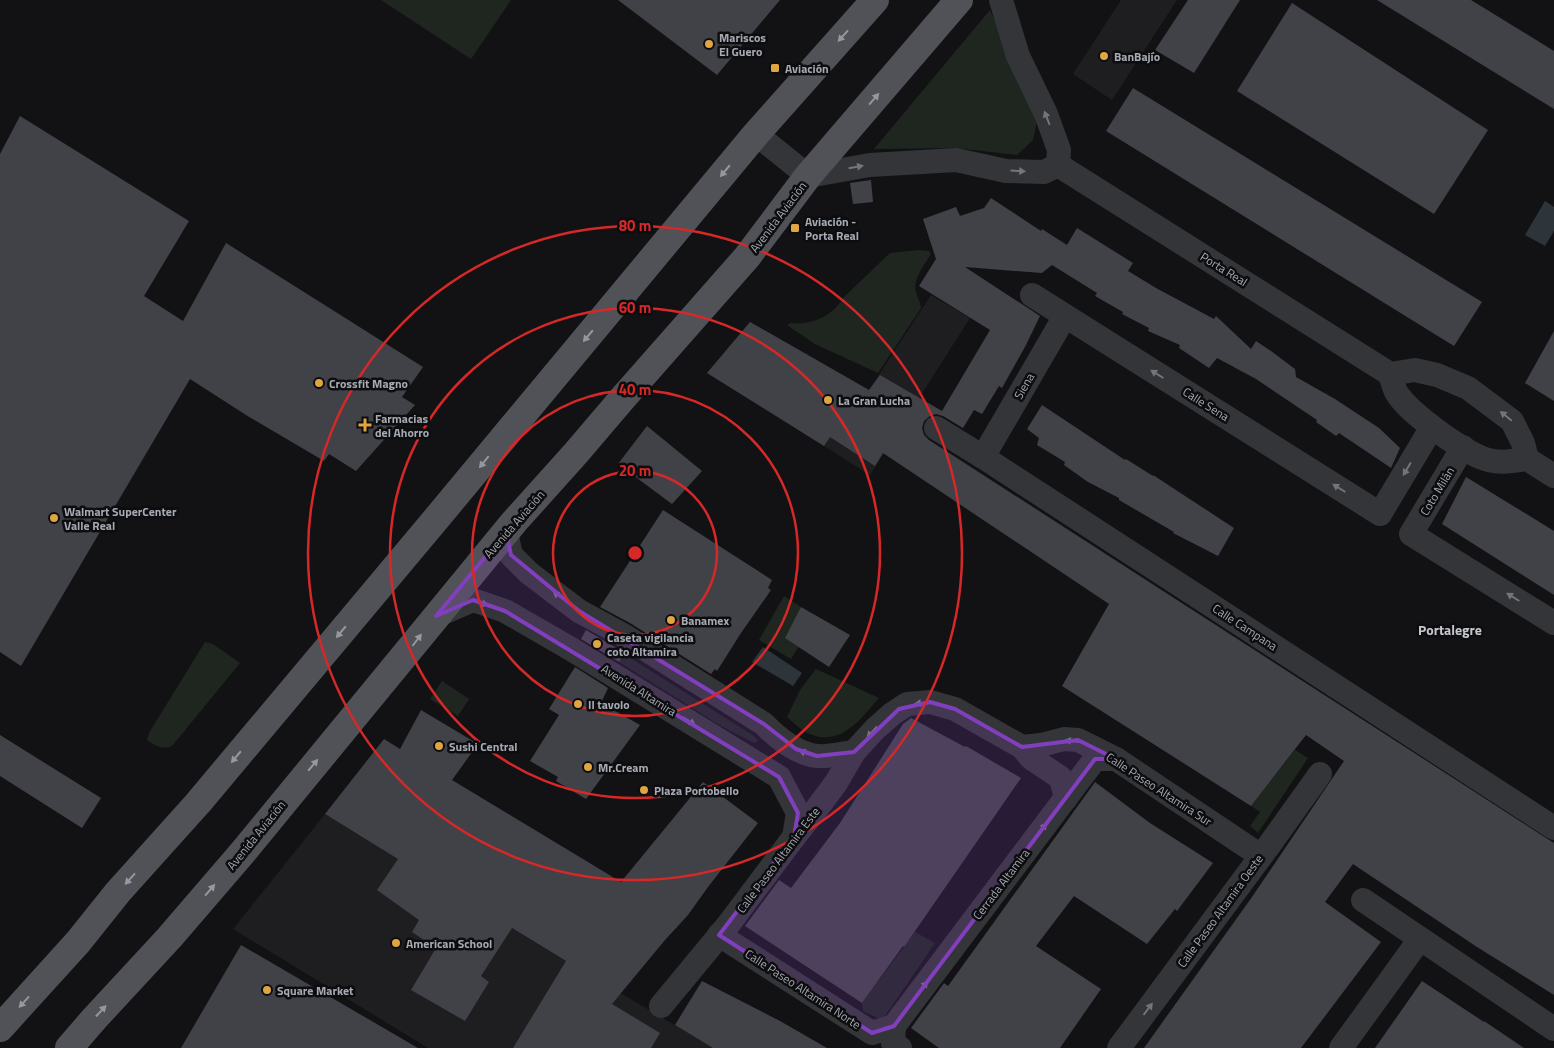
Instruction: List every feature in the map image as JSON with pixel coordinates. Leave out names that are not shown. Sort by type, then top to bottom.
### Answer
[{"type":"main road","points":[[0,1028],[78,942],[118,892],[204,795],[436,520],[756,134],[875,0]]},
{"type":"main road","name":"Avenida Aviación","points":[[69,1048],[169,938],[243,852],[317,760],[328,751],[506,532],[747,257],[808,176],[959,0]]},
{"type":"street","points":[[756,134],[808,176],[870,165],[956,160],[1006,171],[1044,172],[1058,165],[1058,150],[1049,123],[1018,56],[1001,0]]},
{"type":"street","name":"Porta Real","points":[[1058,165],[1390,374]]},
{"type":"street","name":"Calle Sena","points":[[1032,294],[1380,514],[1432,427]]},
{"type":"street","name":"Siena","points":[[983,457],[1065,316]]},
{"type":"street","points":[[1527,459],[1523,443],[1512,421],[1468,388],[1415,370],[1390,374],[1397,394],[1411,410],[1463,448],[1485,459],[1505,462],[1527,459],[1554,476]]},
{"type":"street","name":"Calle Campana","points":[[936,428],[1554,828]]},
{"type":"street","name":"Coto Milán","points":[[1463,448],[1412,534],[1554,623]]},
{"type":"street","points":[[506,532],[511,555],[530,573],[578,610],[615,630],[764,724],[777,737],[796,749],[817,756],[854,752]]},
{"type":"street","name":"Avenida Altamira","points":[[436,616],[474,600],[505,611],[560,642],[779,777],[798,813],[794,837]]},
{"type":"street","points":[[560,642],[578,610]]},
{"type":"street","name":"Calle Paseo Altamira Este","points":[[661,1006],[728,925],[836,783],[854,752],[892,714],[907,704],[930,702],[955,709],[1022,748]]},
{"type":"street","name":"Calle Paseo Altamira Sur","points":[[1022,748],[1064,740],[1078,740],[1116,759],[1265,850]]},
{"type":"street","points":[[1022,748],[1031,758],[1061,778],[1066,798]]},
{"type":"street","name":"Cerrada Altamira","points":[[897,1037],[1095,759],[1116,759]]},
{"type":"street","name":"Calle Paseo Altamira Oeste","points":[[1119,1048],[1320,774]]},
{"type":"street","points":[[1364,900],[1554,1029]]},
{"type":"street","name":"Calle Paseo Altamira Norte","points":[[719,935],[872,1033],[897,1037]]},
{"type":"street","points":[[1341,1048],[1420,939]]},
{"type":"highlighted area","points":[[506,532],[511,555],[579,611],[764,724],[796,749],[817,756],[854,752],[899,709],[930,702],[955,709],[1022,747],[1078,740],[1116,759],[1095,759],[894,1026],[872,1033],[719,935],[794,837],[798,813],[779,777],[505,611],[473,600],[436,616]]},
{"type":"shaded area","points":[[381,0],[511,0],[471,59]]},
{"type":"shaded area","points":[[1121,0],[1177,0],[1112,100],[1073,74]]},
{"type":"shaded area","points":[[990,10],[1007,45],[1037,120],[1033,140],[1017,155],[956,148],[874,149]]},
{"type":"shaded area","points":[[1545,201],[1554,207],[1554,231],[1545,246],[1525,235]]},
{"type":"shaded area","points":[[918,250],[929,251],[931,254],[920,272],[915,287],[921,308],[878,373],[815,344],[787,325],[790,323],[814,321],[827,315],[890,253]]},
{"type":"shaded area","points":[[931,295],[970,318],[870,475],[707,373],[750,322],[869,390]]},
{"type":"shaded area","points":[[784,596],[801,607],[799,646],[791,659],[759,640]]},
{"type":"shaded area","points":[[205,642],[213,644],[240,663],[172,746],[165,748],[156,746],[147,740],[149,733]]},
{"type":"shaded area","points":[[763,647],[802,673],[793,686],[752,662]]},
{"type":"shaded area","points":[[624,654],[754,736],[758,741],[754,743],[721,726],[619,662]]},
{"type":"shaded area","points":[[816,669],[879,698],[856,723],[838,735],[828,737],[817,736],[805,732],[787,717],[800,690]]},
{"type":"shaded area","points":[[442,681],[469,699],[458,716],[430,699]]},
{"type":"shaded area","points":[[1295,750],[1308,758],[1258,833],[1250,826],[1260,812],[1251,806]]},
{"type":"shaded area","name":"American School","points":[[325,814],[559,957],[714,1048],[428,1048],[233,929]]},
{"type":"shaded area","points":[[915,932],[935,943],[883,1019],[863,1011],[862,1003]]},
{"type":"building","name":"Mariscos El Guero","points":[[618,0],[780,0],[717,75]]},
{"type":"building","points":[[1188,0],[1240,0],[1194,73],[1155,50]]},
{"type":"building","points":[[1377,0],[1471,0],[1554,51],[1554,109]]},
{"type":"building","points":[[1292,3],[1488,130],[1434,214],[1237,91]]},
{"type":"building","points":[[1133,88],[1482,302],[1454,346],[1106,131]]},
{"type":"building","points":[[20,116],[189,221],[144,296],[183,321],[226,243],[423,367],[402,397],[415,405],[356,471],[329,454],[324,461],[190,379],[21,666],[0,652],[0,154]]},
{"type":"building","points":[[871,180],[873,202],[853,204],[850,183]]},
{"type":"building","points":[[991,198],[1041,231],[1042,229],[1067,245],[1077,228],[1133,263],[1128,271],[1214,319],[1216,316],[1251,349],[1256,341],[1271,351],[1295,369],[1296,377],[1335,399],[1379,428],[1400,448],[1391,468],[1339,433],[1336,436],[1316,422],[1317,420],[1256,379],[1217,358],[1209,368],[1179,348],[1180,345],[1148,331],[1149,328],[1122,314],[1123,312],[1095,296],[1097,293],[1052,265],[1042,273],[965,267],[1040,316],[1002,388],[999,386],[982,414],[974,410],[963,428],[943,416],[936,414],[930,416],[924,421],[922,428],[924,435],[1554,843],[1554,995],[1477,947],[1353,864],[1325,902],[1381,942],[1301,1048],[1144,1048],[1252,897],[1344,761],[1306,735],[1251,806],[1062,686],[1109,604],[883,453],[875,466],[830,437],[824,446],[707,373],[750,322],[869,390],[880,375],[942,411],[990,330],[919,286],[936,259],[923,219],[956,207],[960,216],[984,208]]},
{"type":"building","points":[[1554,331],[1554,401],[1525,383]]},
{"type":"building","points":[[1042,405],[1125,460],[1153,475],[1234,528],[1218,556],[1173,533],[1119,500],[1119,498],[1088,482],[1064,465],[1065,462],[1037,445],[1039,438],[1027,429]]},
{"type":"building","points":[[647,426],[702,471],[672,504],[618,464]]},
{"type":"building","points":[[1466,477],[1554,531],[1554,595],[1442,524]]},
{"type":"building","points":[[663,510],[772,580],[768,588],[771,590],[717,671],[715,669],[711,674],[630,623],[600,607]]},
{"type":"building","points":[[801,607],[850,635],[829,667],[785,638]]},
{"type":"building","points":[[586,630],[625,653],[619,662],[581,639]]},
{"type":"building","points":[[575,667],[608,688],[601,703],[640,725],[586,799],[556,781],[558,777],[530,761],[559,715],[549,709]]},
{"type":"building","points":[[421,710],[478,744],[452,780],[621,882],[703,782],[758,823],[688,915],[612,1004],[660,1033],[651,1048],[513,1048],[566,961],[512,928],[481,976],[489,982],[465,1021],[411,990],[436,948],[412,932],[419,920],[377,890],[398,859],[325,814],[384,739],[400,749]]},
{"type":"building","points":[[911,718],[966,746],[1021,778],[904,947],[862,1003],[745,926],[779,880],[791,888],[840,823],[903,724]]},
{"type":"building","points":[[0,735],[101,798],[82,828],[0,776]]},
{"type":"building","points":[[1095,782],[1150,823],[1213,863],[1177,911],[1175,909],[1147,944],[1074,896],[1036,946],[1101,989],[1060,1048],[939,1048],[911,1028],[944,983],[948,986]]},
{"type":"building","name":"Square Market","points":[[241,945],[418,1048],[181,1048]]},
{"type":"building","points":[[702,981],[780,1021],[827,1048],[713,1048],[675,1025]]},
{"type":"building","points":[[1422,981],[1484,1021],[1524,1048],[1375,1048]]},
{"type":"place","name":"Mariscos El Guero","points":[[709,44]]},
{"type":"place","name":"BanBajío","points":[[1104,56]]},
{"type":"place","name":"Aviación","points":[[775,68]]},
{"type":"place","name":"Aviación - Porta Real","points":[[795,228]]},
{"type":"place","name":"Crossfit Magno","points":[[319,383]]},
{"type":"place","name":"La Gran Lucha","points":[[828,400]]},
{"type":"place","name":"Farmacias del Ahorro","points":[[365,425]]},
{"type":"place","name":"Walmart SuperCenter Valle Real","points":[[54,518]]},
{"type":"place","name":"Banamex","points":[[671,620]]},
{"type":"place","name":"Caseta vigilancia coto Altamira","points":[[597,644]]},
{"type":"place","name":"Il tavolo","points":[[578,704]]},
{"type":"place","name":"Sushi Central","points":[[439,746]]},
{"type":"place","name":"Mr.Cream","points":[[588,767]]},
{"type":"place","name":"Plaza Portobello","points":[[644,790]]},
{"type":"place","name":"American School","points":[[396,943]]},
{"type":"place","name":"Square Market","points":[[267,990]]},
{"type":"district","name":"Portalegre","points":[[1450,629]]}]
